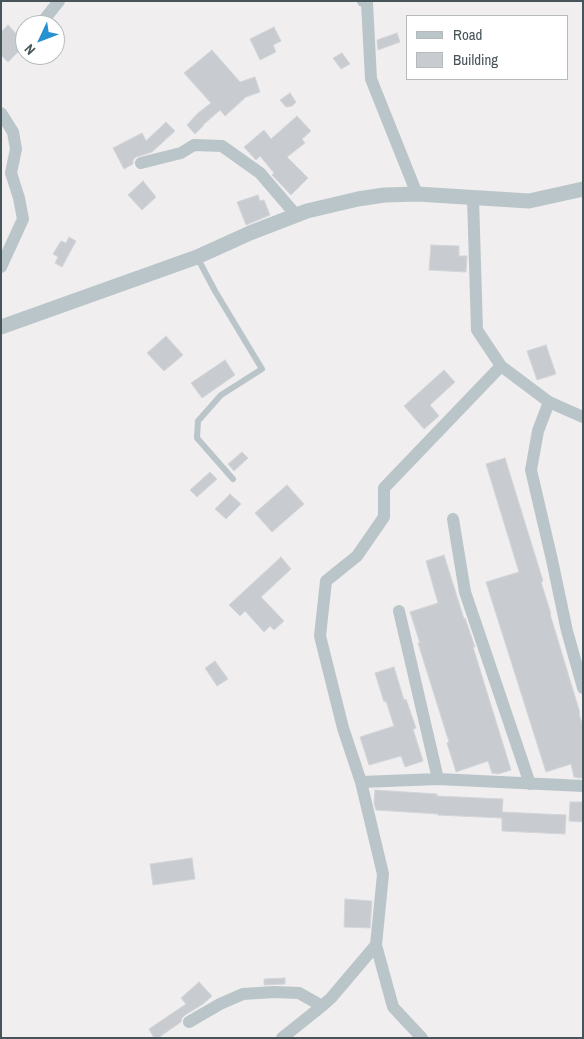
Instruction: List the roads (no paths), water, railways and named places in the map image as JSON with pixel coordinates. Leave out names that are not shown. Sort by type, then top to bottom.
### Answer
[{"type":"street","points":[[48,15],[59,1]]},
{"type":"street","points":[[367,2],[371,79],[417,194]]},
{"type":"street","points":[[1,113],[13,132],[16,149],[11,173],[23,219],[1,267]]},
{"type":"street","points":[[141,163],[181,153],[194,145],[222,146],[260,173],[296,215]]},
{"type":"street","points":[[1,326],[197,257],[250,233],[306,211],[384,195],[417,194],[529,201],[583,189]]},
{"type":"street","points":[[473,198],[477,330],[501,366],[549,402],[583,417]]},
{"type":"street","points":[[422,1038],[393,1007],[376,945],[382,874],[361,782],[343,728],[320,636],[326,581],[357,556],[384,516],[384,488],[501,366]]},
{"type":"street","points":[[549,402],[538,431],[532,470],[567,631],[583,688]]},
{"type":"street","points":[[453,519],[465,592],[530,784]]},
{"type":"street","points":[[399,611],[438,779]]},
{"type":"street","points":[[361,782],[438,779],[583,786]]},
{"type":"street","points":[[282,1038],[332,998],[376,945]]},
{"type":"street","points":[[190,1022],[220,1004],[243,994],[299,993],[322,1006]]},
{"type":"lane","points":[[197,257],[262,369],[221,395],[198,421],[197,438],[233,479]]}]
